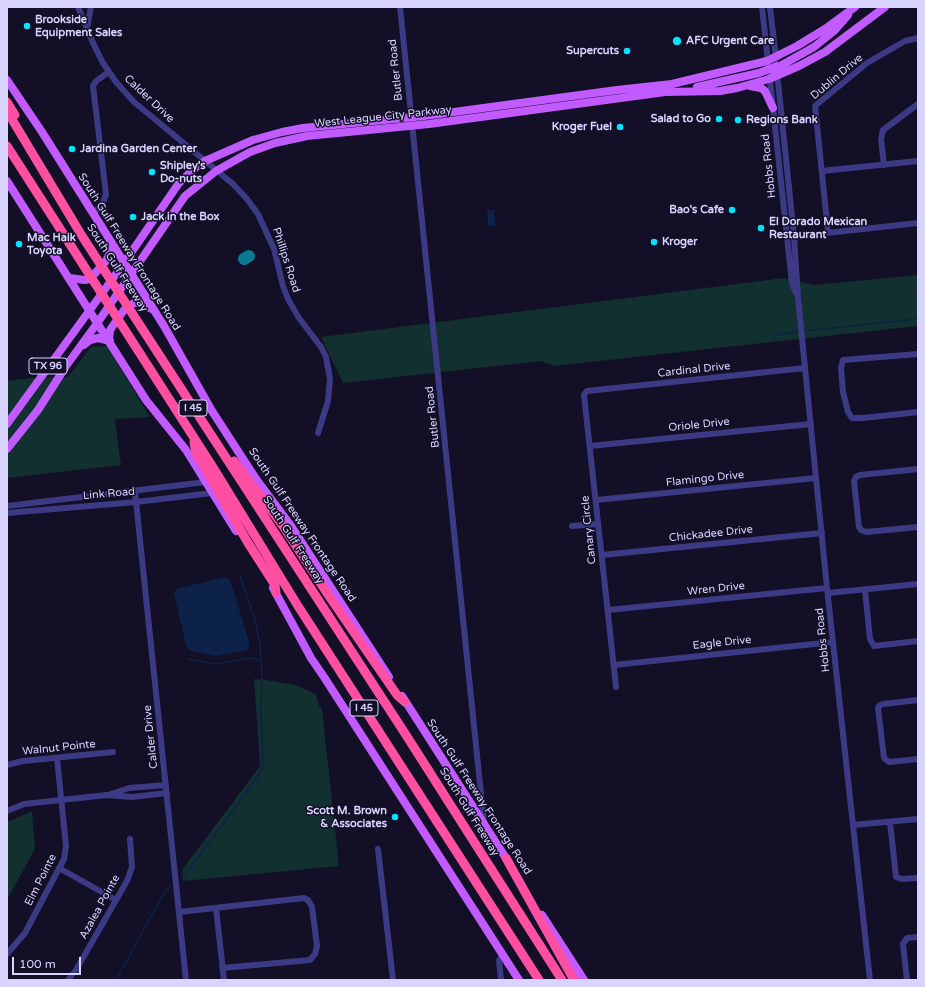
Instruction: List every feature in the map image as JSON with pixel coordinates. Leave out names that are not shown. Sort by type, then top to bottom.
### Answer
[{"type":"highway","points":[[7,102],[28,135],[46,175]]},
{"type":"highway","name":"South Gulf Freeway","points":[[7,111],[93,252],[406,735],[562,980]]},
{"type":"highway","name":"I 45","points":[[7,146],[192,434],[298,606],[539,980]]},
{"type":"highway","points":[[192,434],[196,453],[275,585],[276,593]]},
{"type":"highway","points":[[216,443],[236,463],[283,526],[397,695],[406,702]]},
{"type":"highway","points":[[506,858],[574,980]]},
{"type":"main road","points":[[665,92],[698,87],[759,73],[772,68],[803,54],[821,42],[842,23],[855,7]]},
{"type":"main road","name":"West League City Parkway","points":[[7,449],[38,410],[185,196],[216,171],[250,152],[275,143],[307,136],[506,109],[582,95],[672,84],[772,68],[799,66],[824,52],[885,7]]},
{"type":"main road","name":"West League City Parkway","points":[[506,109],[581,104],[665,92],[720,91],[748,86],[772,68]]},
{"type":"main road","name":"South Gulf Freeway Frontage Road","points":[[7,80],[154,311],[212,411],[256,479],[291,526],[339,598],[584,980]]},
{"type":"main road","points":[[748,86],[759,88],[765,92],[772,108]]},
{"type":"main road","points":[[581,104],[582,95]]},
{"type":"main road","name":"West League City Parkway","points":[[7,424],[124,263],[179,183],[195,168],[205,161],[253,140],[282,132],[303,128],[412,121]]},
{"type":"main road","points":[[7,181],[98,322],[146,400],[186,450],[276,593],[311,658],[519,980]]},
{"type":"main road","points":[[69,278],[85,280],[90,279],[106,261],[113,247]]},
{"type":"main road","points":[[110,341],[110,330],[124,310],[138,303],[154,311]]},
{"type":"main road","points":[[80,347],[90,340],[98,338],[110,341]]},
{"type":"street","points":[[78,7],[84,9],[90,7],[87,28]]},
{"type":"street","name":"Calder Drive","points":[[78,7],[94,45],[116,82],[134,102],[216,171]]},
{"type":"street","name":"Butler Road","points":[[400,7],[440,381],[484,824]]},
{"type":"street","name":"Hobbs Road","points":[[762,7],[772,68],[794,236],[802,344],[827,591],[870,980]]},
{"type":"street","name":"Hobbs Road","points":[[770,7],[772,108],[792,283],[798,298]]},
{"type":"street","name":"Dublin Drive","points":[[828,232],[815,106],[867,63],[905,41],[918,38]]},
{"type":"street","points":[[92,213],[103,203],[106,194],[93,86],[109,72]]},
{"type":"street","points":[[884,165],[881,139],[883,130],[918,104]]},
{"type":"street","points":[[822,171],[918,161]]},
{"type":"street","name":"Phillips Road","points":[[216,171],[233,184],[258,214],[274,249],[283,286],[288,299],[299,318],[321,347],[326,357],[330,379],[330,390],[318,433]]},
{"type":"street","points":[[787,237],[918,223]]},
{"type":"street","points":[[918,354],[843,360],[841,368],[843,392],[848,412],[852,418],[918,412]]},
{"type":"street","name":"Cardinal Drive","points":[[586,392],[805,368]]},
{"type":"street","name":"Canary Circle","points":[[586,392],[584,395],[616,687]]},
{"type":"street","name":"Oriole Drive","points":[[590,446],[811,424]]},
{"type":"street","points":[[918,469],[860,475],[856,477],[854,481],[859,527],[861,530],[866,532],[918,527]]},
{"type":"street","name":"Flamingo Drive","points":[[596,500],[816,478]]},
{"type":"street","name":"Link Road","points":[[7,506],[136,492],[206,482]]},
{"type":"street","name":"Calder Drive","points":[[136,492],[186,980]]},
{"type":"street","name":"Link Road","points":[[7,513],[136,502],[212,493]]},
{"type":"street","points":[[71,499],[72,508]]},
{"type":"street","points":[[572,526],[598,524]]},
{"type":"street","name":"Chickadee Drive","points":[[602,555],[822,533]]},
{"type":"street","name":"Wren Drive","points":[[608,610],[827,591],[865,590],[918,584]]},
{"type":"street","points":[[865,590],[870,639],[874,646],[918,641]]},
{"type":"street","name":"Eagle Drive","points":[[614,665],[833,642]]},
{"type":"street","points":[[918,700],[883,704],[878,708],[884,758],[890,762],[918,759]]},
{"type":"street","name":"Walnut Pointe","points":[[7,765],[23,761],[113,752]]},
{"type":"street","name":"Elm Pointe","points":[[7,954],[25,933],[64,859],[66,846],[57,758]]},
{"type":"street","points":[[107,796],[116,791],[129,788],[166,785]]},
{"type":"street","points":[[7,811],[24,804],[107,796],[132,797],[166,793]]},
{"type":"street","points":[[853,825],[918,819]]},
{"type":"street","points":[[890,822],[896,877],[902,879],[918,878]]},
{"type":"street","name":"Azalea Pointe","points":[[68,980],[76,970],[127,881],[132,866],[130,839]]},
{"type":"street","points":[[378,849],[393,980]]},
{"type":"street","points":[[59,868],[116,900]]},
{"type":"street","points":[[179,912],[304,898],[308,900],[312,906],[317,947],[315,954],[310,960],[222,968]]},
{"type":"street","points":[[216,908],[224,980]]},
{"type":"street","points":[[907,980],[902,944],[907,938],[918,937]]},
{"type":"street","points":[[501,980],[499,960],[503,955]]},
{"type":"green space","points":[[918,275],[918,326],[554,366],[541,361],[343,383],[321,337],[784,278],[814,285]]},
{"type":"green space","points":[[107,346],[150,417],[115,419],[121,465],[7,478],[7,381],[31,378],[68,377],[91,347]]},
{"type":"green space","points":[[254,679],[296,685],[316,694],[319,706],[322,709],[339,866],[183,881],[182,870],[260,766]]},
{"type":"green space","points":[[32,811],[35,849],[7,900],[7,822]]},
{"type":"water","points":[[487,210],[495,211],[494,215],[496,226],[488,226]]},
{"type":"water","points":[[225,577],[230,579],[249,642],[249,647],[247,650],[216,656],[191,651],[186,646],[174,593],[180,588]]},
{"type":"waterway","points":[[804,331],[918,319]]},
{"type":"waterway","points":[[772,336],[800,331]]},
{"type":"waterway","points":[[182,877],[190,869],[263,769],[261,710],[262,675],[260,645],[254,616],[240,576]]},
{"type":"waterway","points":[[188,659],[215,664],[251,658],[260,660]]},
{"type":"waterway","points":[[116,980],[164,893],[170,887]]},
{"type":"taxiway","points":[[244,259],[249,256]]},
{"type":"place","name":"Brookside Equipment Sales","points":[[27,26]]},
{"type":"place","name":"AFC Urgent Care","points":[[677,41]]},
{"type":"place","name":"Supercuts","points":[[627,51]]},
{"type":"place","name":"Salad to Go","points":[[719,119]]},
{"type":"place","name":"Regions Bank","points":[[738,120]]},
{"type":"place","name":"Kroger Fuel","points":[[620,127]]},
{"type":"place","name":"Jardina Garden Center","points":[[72,149]]},
{"type":"place","name":"Shipley's Do-nuts","points":[[152,172]]},
{"type":"place","name":"Bao's Cafe","points":[[732,210]]},
{"type":"place","name":"Jack in the Box","points":[[133,217]]},
{"type":"place","name":"El Dorado Mexican Restaurant","points":[[761,228]]},
{"type":"place","name":"Kroger","points":[[654,242]]},
{"type":"place","name":"Mac Haik Toyota","points":[[19,244]]},
{"type":"place","name":"Scott M. Brown & Associates","points":[[395,817]]}]
